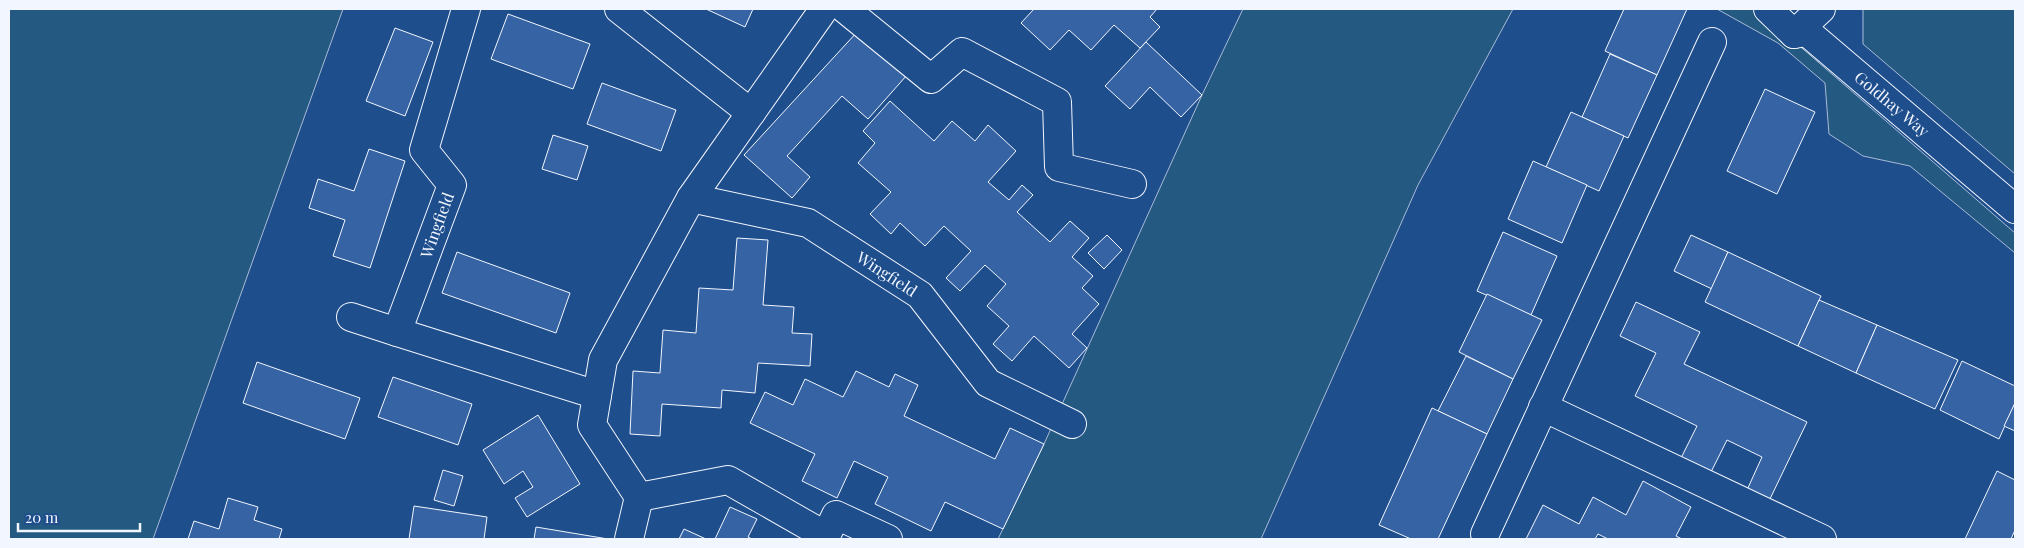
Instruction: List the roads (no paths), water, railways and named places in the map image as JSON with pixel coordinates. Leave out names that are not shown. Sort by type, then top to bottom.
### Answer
[{"type":"street","name":"Wingfield","points":[[397,332],[452,185],[424,150],[466,9]]},
{"type":"street","points":[[619,9],[750,113]]},
{"type":"street","points":[[629,539],[639,497],[592,425],[603,360],[691,198],[824,9]]},
{"type":"street","points":[[845,9],[931,79],[962,52],[1057,102],[1058,167],[1132,184]]},
{"type":"street","name":"Goldhay Way","points":[[1768,9],[1794,34],[1807,32],[2015,209]]},
{"type":"street","points":[[1794,34],[1821,9]]},
{"type":"street","points":[[1485,534],[1712,42]]},
{"type":"street","name":"Wingfield","points":[[691,198],[808,223],[920,294],[988,383],[1072,424]]},
{"type":"street","points":[[351,317],[597,395]]},
{"type":"street","points":[[1543,407],[1822,539]]},
{"type":"street","points":[[639,497],[728,480],[826,536],[836,514],[888,539]]}]
